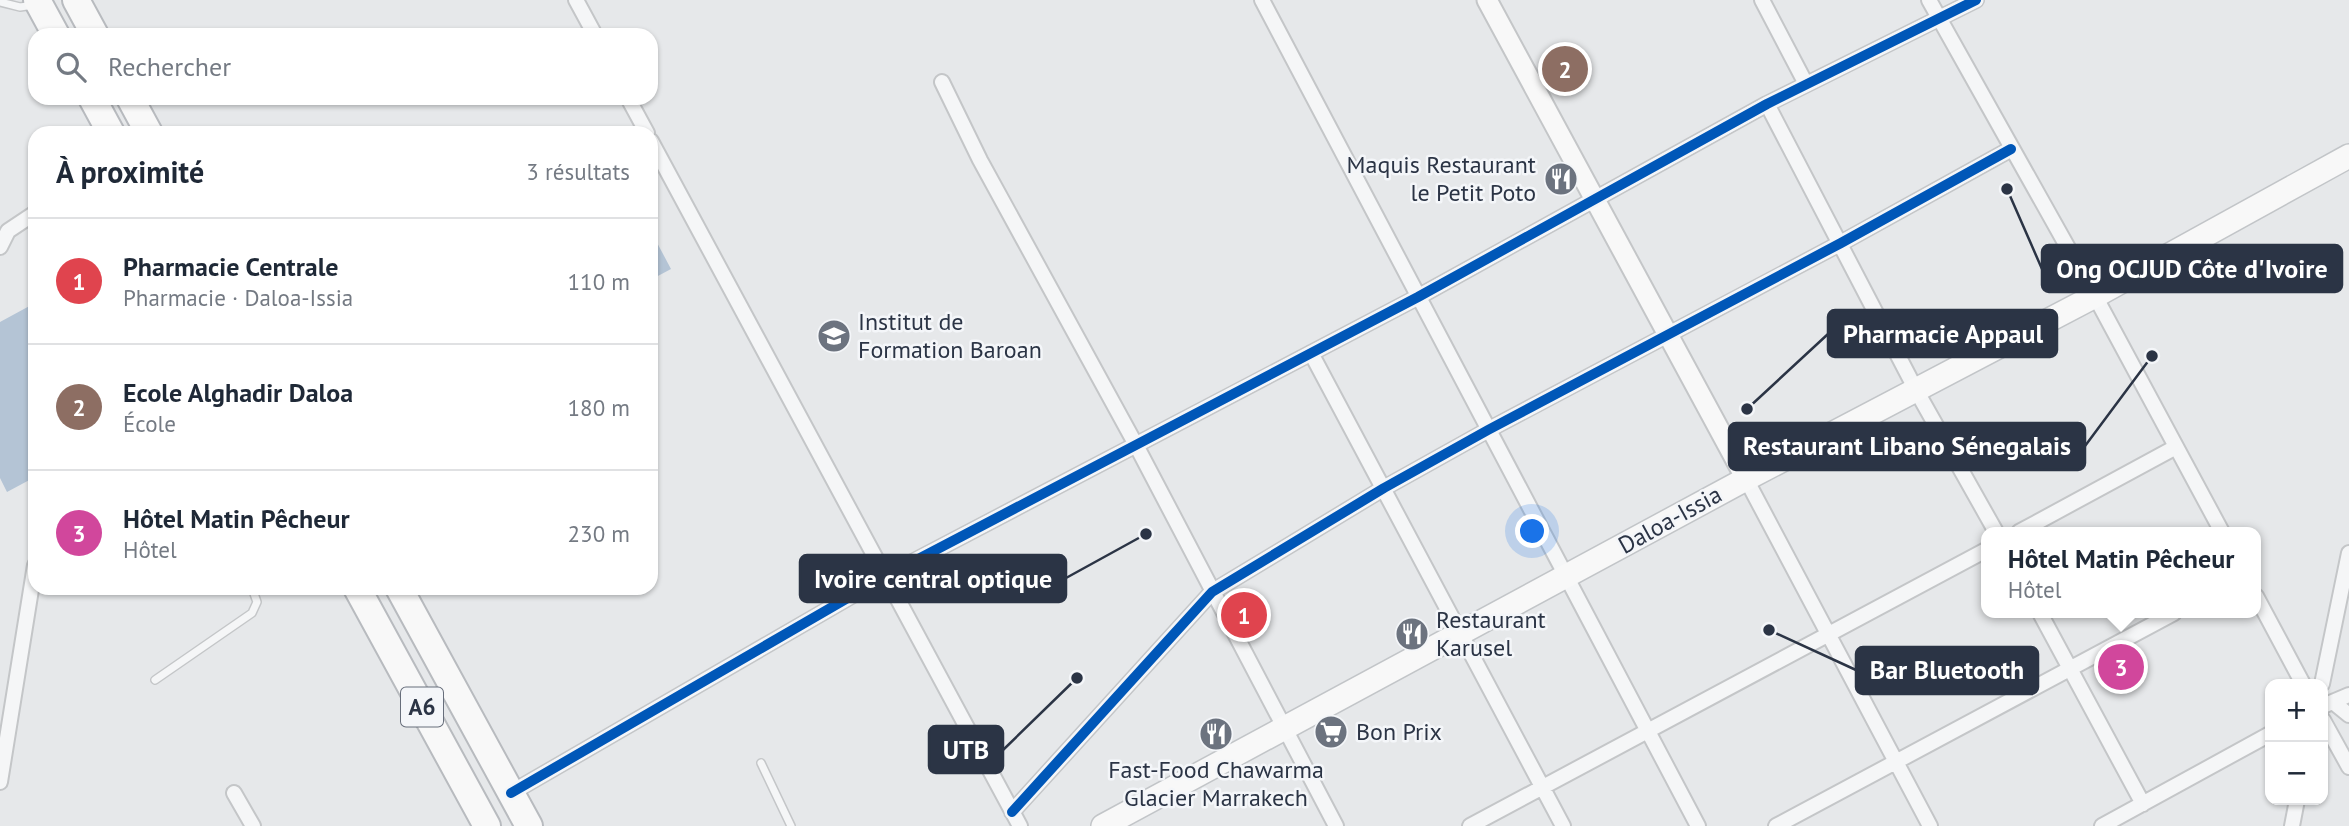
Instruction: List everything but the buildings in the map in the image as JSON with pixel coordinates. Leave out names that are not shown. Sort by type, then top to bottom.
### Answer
[{"type":"highway","points":[[76,0],[91,28]]},
{"type":"highway","points":[[38,2],[52,28]]},
{"type":"highway","points":[[96,105],[107,126]]},
{"type":"highway","points":[[134,105],[145,126]]},
{"type":"highway","name":"A6","points":[[361,595],[487,826]]},
{"type":"highway","name":"A6","points":[[403,595],[529,826]]},
{"type":"main road","name":"Daloa-Issia","points":[[1103,826],[1284,731],[1746,479],[2095,296],[2349,156]]},
{"type":"street","points":[[576,0],[591,28]]},
{"type":"street","points":[[1262,0],[1698,826]]},
{"type":"street","points":[[1487,0],[1669,333],[1930,826]]},
{"type":"street","points":[[1762,0],[1806,84]]},
{"type":"street","points":[[1929,0],[2095,296],[2219,527]]},
{"type":"street","points":[[511,793],[884,577],[1418,297],[1768,104],[1976,0]]},
{"type":"street","points":[[942,82],[980,160],[1136,446],[1336,826]]},
{"type":"street","points":[[1768,104],[1916,390],[1994,527]]},
{"type":"street","points":[[632,105],[643,126]]},
{"type":"street","points":[[1012,812],[1212,592],[1384,488],[1488,430],[1841,243],[2011,149]]},
{"type":"street","points":[[658,154],[1020,826]]},
{"type":"street","points":[[0,247],[8,231],[28,218]]},
{"type":"street","points":[[1311,353],[1563,826]]},
{"type":"street","points":[[2028,527],[2176,447]]},
{"type":"street","points":[[1470,826],[1981,553]]},
{"type":"street","points":[[2323,679],[2349,553]]},
{"type":"street","points":[[0,782],[30,595]]},
{"type":"street","points":[[2261,605],[2300,679]]},
{"type":"street","points":[[2043,618],[2143,804]]},
{"type":"street","points":[[1776,826],[2165,618]]},
{"type":"street","points":[[2328,704],[2349,695]]},
{"type":"street","points":[[2328,704],[2349,715]]},
{"type":"street","points":[[2328,729],[2349,767]]},
{"type":"street","points":[[2102,826],[2265,737]]},
{"type":"street","points":[[234,793],[253,826]]},
{"type":"street","points":[[2292,826],[2296,805]]},
{"type":"lane","points":[[0,2],[20,7],[38,2]]},
{"type":"lane","points":[[155,680],[252,613],[257,602],[254,595]]},
{"type":"lane","points":[[761,763],[791,826]]},
{"type":"water","points":[[658,245],[671,269],[658,276]]},
{"type":"water","points":[[28,307],[28,481],[7,492],[0,478],[0,322]]},
{"type":"cycle path","points":[[511,793],[884,577],[1418,297],[1767,104],[1976,0]]},
{"type":"cycle path","points":[[1012,812],[1212,592],[1384,488],[1488,430],[1841,243],[2011,149]]},
{"type":"place","name":"Ecole Alghadir Daloa","points":[[1565,69]]},
{"type":"place","name":"Maquis Restaurant le Petit Poto","points":[[1561,179]]},
{"type":"place","name":"Ong OCJUD Côte d'Ivoire","points":[[2007,189]]},
{"type":"place","name":"Institut de Formation Baroan","points":[[834,336]]},
{"type":"place","name":"Restaurant Libano Sénegalais","points":[[2152,356]]},
{"type":"place","name":"Pharmacie Appaul","points":[[1747,409]]},
{"type":"place","name":"Ivoire central optique","points":[[1146,534]]},
{"type":"place","name":"Pharmacie Centrale","points":[[1244,615]]},
{"type":"place","name":"Bar Bluetooth","points":[[1769,630]]},
{"type":"place","name":"Restaurant Karusel","points":[[1412,634]]},
{"type":"place","name":"Hôtel Matin Pêcheur","points":[[2121,667]]},
{"type":"place","name":"UTB","points":[[1077,678]]},
{"type":"place","name":"Bon Prix","points":[[1331,732]]},
{"type":"place","name":"Fast-Food Chawarma Glacier Marrakech","points":[[1216,734]]}]
